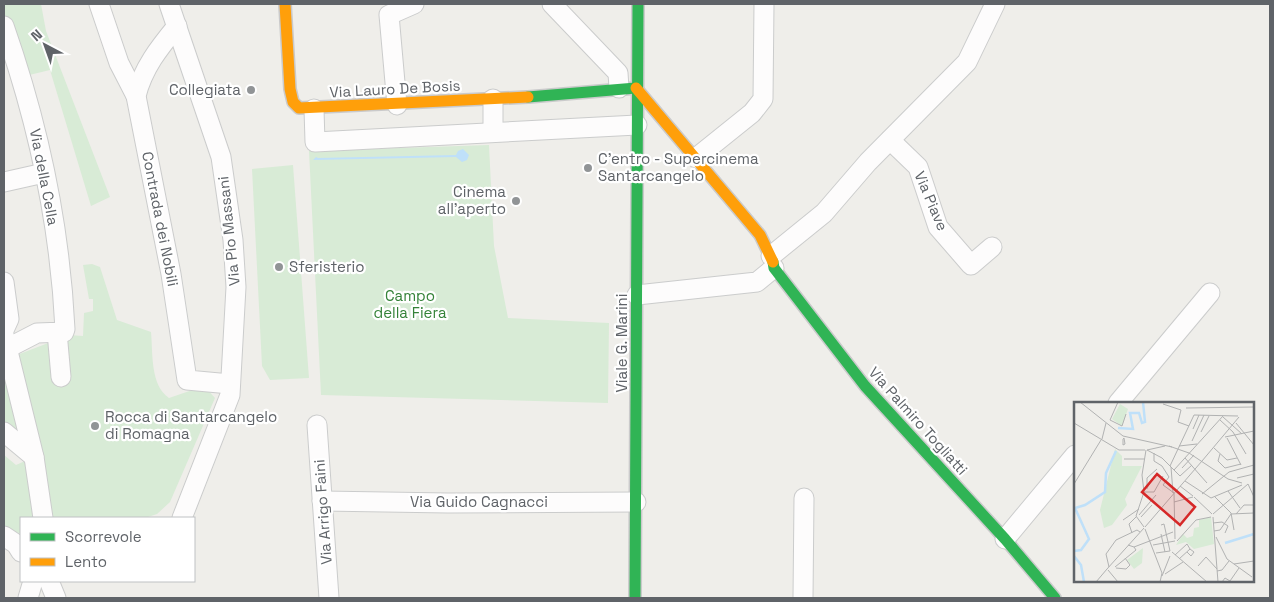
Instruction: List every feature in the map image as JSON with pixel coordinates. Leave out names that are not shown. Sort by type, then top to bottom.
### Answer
[{"type":"street","points":[[99,4],[120,63],[136,96]]},
{"type":"street","name":"Via Pio Massani","points":[[169,4],[222,166],[233,240],[236,287],[230,395],[182,517]]},
{"type":"street","points":[[285,4],[290,89],[293,102],[306,109],[315,142],[637,125]]},
{"type":"street","points":[[397,105],[389,15],[414,4]]},
{"type":"street","points":[[552,4],[618,73],[628,88]]},
{"type":"street","name":"Viale G. Marini","points":[[635,598],[637,125],[628,88],[638,4]]},
{"type":"street","points":[[696,158],[752,113],[762,99],[764,4]]},
{"type":"street","points":[[637,296],[757,282],[773,262],[824,213],[890,140],[967,62],[995,4]]},
{"type":"street","name":"Via della Cella","points":[[4,26],[31,108],[55,229],[63,300],[60,332],[61,377]]},
{"type":"street","name":"Contrada dei Nobili","points":[[177,26],[157,50],[140,78],[136,96],[171,274],[187,380],[230,384]]},
{"type":"street","name":"Via Lauro De Bosis","points":[[306,109],[493,99],[628,88]]},
{"type":"street","name":"Via Palmiro Togliatti","points":[[628,88],[696,158],[760,235],[773,262],[864,386],[1006,538],[1055,598]]},
{"type":"street","points":[[493,99],[493,132]]},
{"type":"street","name":"Via Piave","points":[[890,140],[918,167],[938,228],[953,247],[971,265],[992,247]]},
{"type":"street","points":[[4,182],[44,173]]},
{"type":"street","points":[[4,284],[9,319],[4,330]]},
{"type":"street","points":[[1119,402],[1210,293]]},
{"type":"street","points":[[43,517],[34,457],[5,342],[37,334],[60,332]]},
{"type":"street","name":"Via Arrigo Faini","points":[[317,425],[329,598]]},
{"type":"street","points":[[4,432],[34,457]]},
{"type":"street","points":[[1006,538],[1074,456]]},
{"type":"street","points":[[803,598],[804,498]]},
{"type":"street","name":"Via Guido Cagnacci","points":[[322,501],[448,503],[636,502]]},
{"type":"street","points":[[28,598],[33,582]]},
{"type":"street","points":[[50,582],[56,598]]},
{"type":"green space","points":[[4,4],[41,4],[46,31],[110,197],[91,206],[50,70],[21,77],[4,28]]},
{"type":"green space","name":"Campo della Fiera","points":[[489,145],[494,246],[508,318],[609,323],[608,403],[321,395],[309,151]]},
{"type":"green space","name":"Sferisterio","points":[[293,165],[309,378],[270,380],[262,366],[252,169]]},
{"type":"green space","points":[[92,264],[100,267],[117,320],[151,332],[155,377],[163,392],[169,398],[204,386],[215,398],[170,502],[157,514],[148,517],[20,517],[20,534],[4,527],[4,455],[16,465],[34,457],[4,433],[4,347],[17,355],[69,335],[83,336],[84,313],[93,311],[93,299],[89,299],[83,265]]},
{"type":"water","points":[[463,149],[469,155],[467,160],[462,162],[456,157],[313,160],[316,157],[456,155],[458,151]]},
{"type":"traffic: fast","points":[[635,598],[638,4]]},
{"type":"traffic: fast","points":[[528,97],[636,88]]},
{"type":"traffic: fast","points":[[773,262],[774,268],[865,386],[1005,539],[1055,598]]},
{"type":"traffic: slow","points":[[285,4],[290,89],[293,102],[299,108],[528,97]]},
{"type":"traffic: slow","points":[[636,88],[760,235],[773,262]]},
{"type":"place","name":"Collegiata","points":[[251,90]]},
{"type":"place","name":"C'entro - Supercinema Santarcangelo","points":[[588,168]]},
{"type":"place","name":"Cinema all'aperto","points":[[516,201]]},
{"type":"place","name":"Sferisterio","points":[[279,267]]},
{"type":"place","name":"Rocca di Santarcangelo di Romagna","points":[[95,426]]}]
